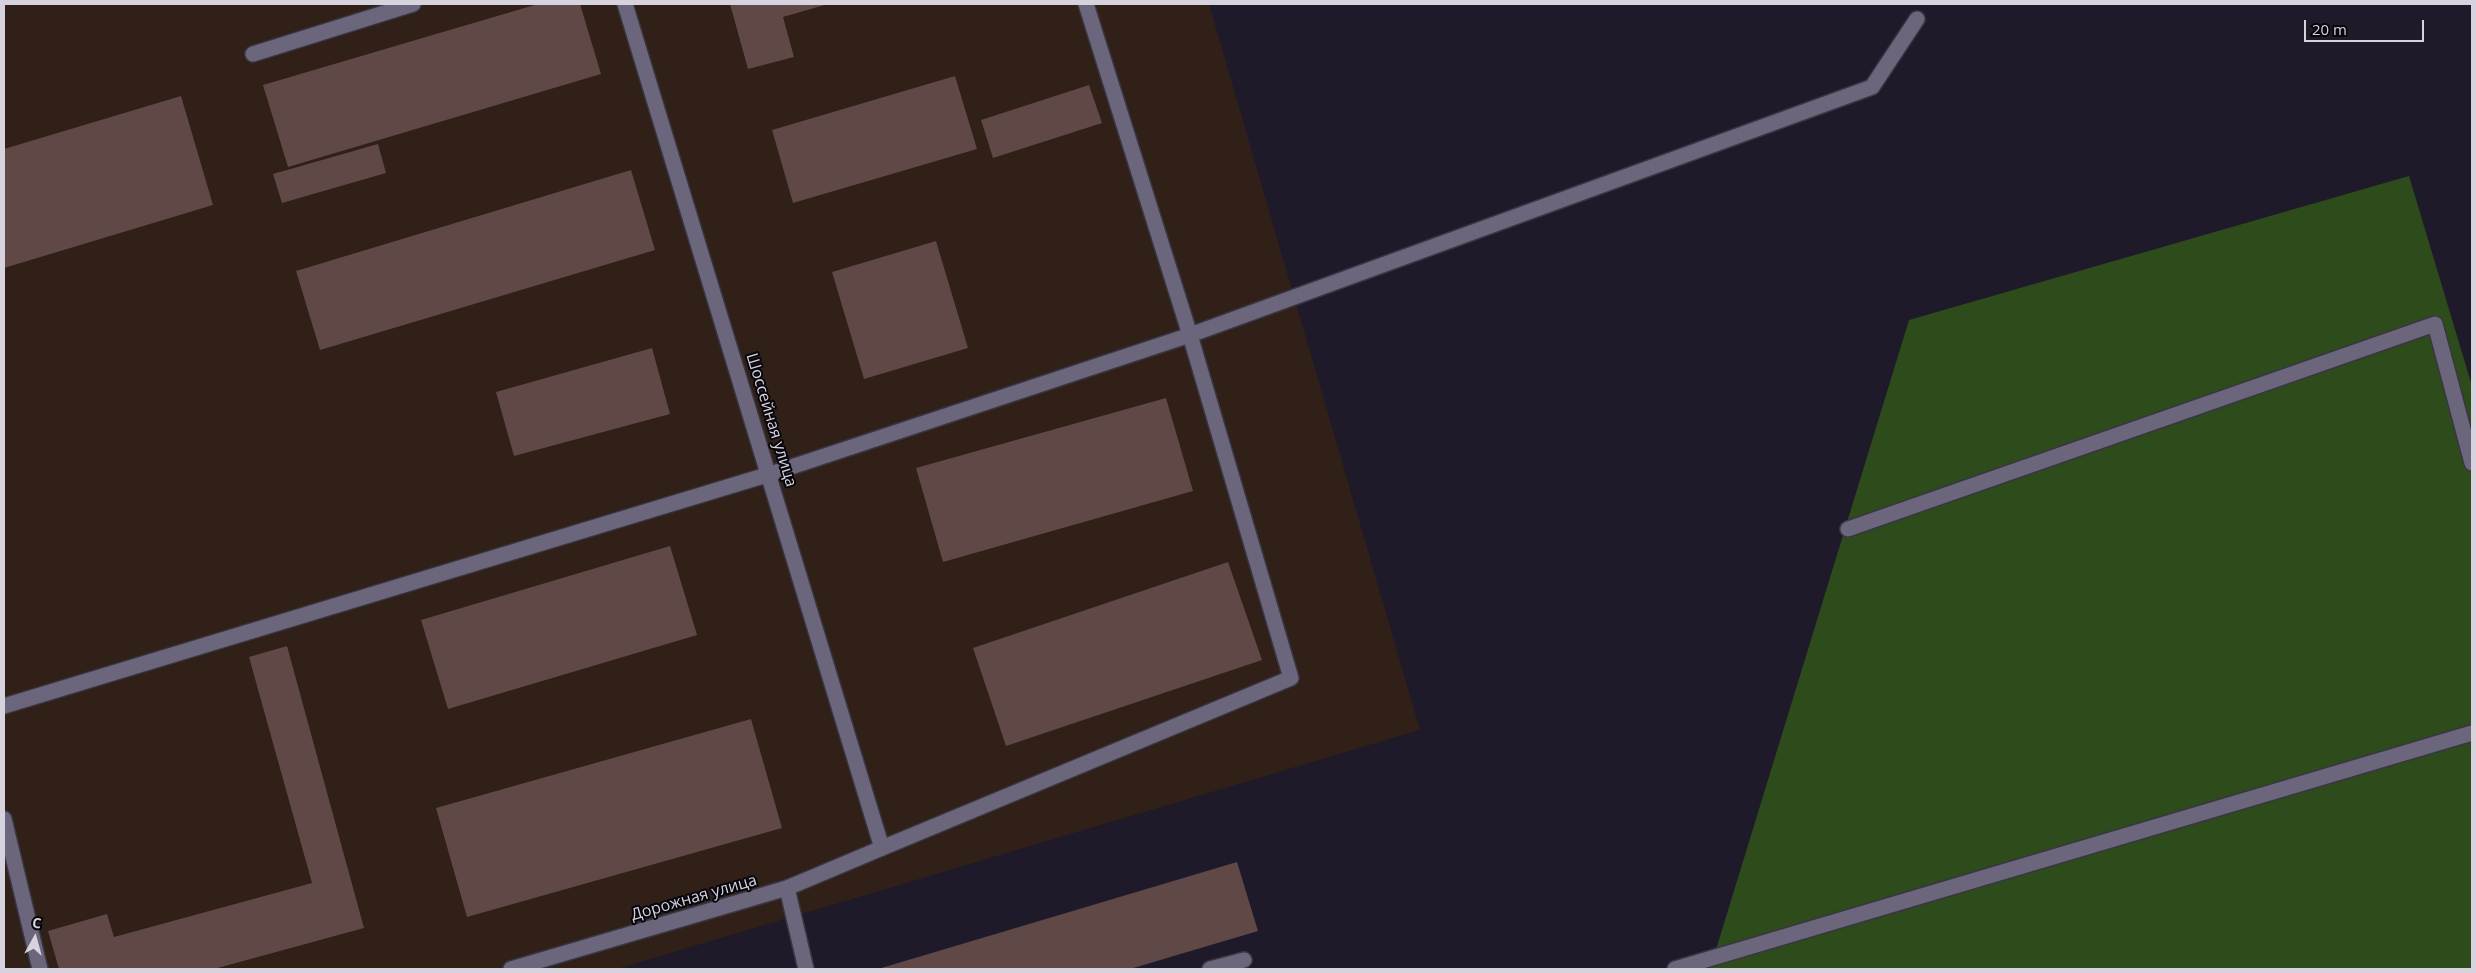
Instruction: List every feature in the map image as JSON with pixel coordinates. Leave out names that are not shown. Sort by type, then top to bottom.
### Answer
[{"type":"street","points":[[253,54],[413,4]]},
{"type":"street","name":"Шоссейная улица","points":[[625,4],[770,474],[882,848]]},
{"type":"street","points":[[1086,4],[1190,334]]},
{"type":"street","points":[[4,706],[770,474],[1190,334],[1872,86],[1917,19]]},
{"type":"street","points":[[1848,529],[2435,324],[2472,463]]},
{"type":"street","name":"Дорожная улица","points":[[511,969],[787,888],[1291,678],[1190,334]]},
{"type":"street","points":[[1675,969],[2472,733]]},
{"type":"street","points":[[4,819],[40,969]]},
{"type":"street","points":[[787,888],[806,969]]},
{"type":"street","points":[[1210,969],[1244,960]]},
{"type":"shaded area","points":[[4,4],[1209,4],[1420,730],[617,969],[4,969]]},
{"type":"green space","points":[[2409,176],[2472,386],[2472,969],[1710,969],[1909,320]]},
{"type":"building","points":[[538,4],[580,4],[601,74],[288,167],[263,85]]},
{"type":"building","points":[[730,4],[828,4],[783,17],[794,57],[748,69]]},
{"type":"building","points":[[955,76],[977,149],[793,203],[772,130]]},
{"type":"building","points":[[1089,85],[1102,123],[993,158],[981,120]]},
{"type":"building","points":[[181,96],[213,205],[4,268],[4,149]]},
{"type":"building","points":[[378,144],[386,173],[282,203],[273,174]]},
{"type":"building","points":[[631,170],[655,250],[320,350],[296,271]]},
{"type":"building","points":[[936,241],[968,348],[864,379],[832,272]]},
{"type":"building","points":[[652,348],[670,414],[514,456],[496,392]]},
{"type":"building","points":[[1166,398],[1193,491],[943,562],[916,468]]},
{"type":"building","points":[[670,546],[697,635],[448,709],[421,620]]},
{"type":"building","points":[[1228,562],[1262,660],[1006,746],[973,648]]},
{"type":"building","points":[[287,646],[364,928],[214,969],[59,969],[48,931],[107,914],[114,937],[312,883],[249,657]]},
{"type":"building","points":[[751,719],[782,828],[467,917],[436,808]]},
{"type":"building","points":[[1237,862],[1258,931],[1130,969],[878,969]]}]
